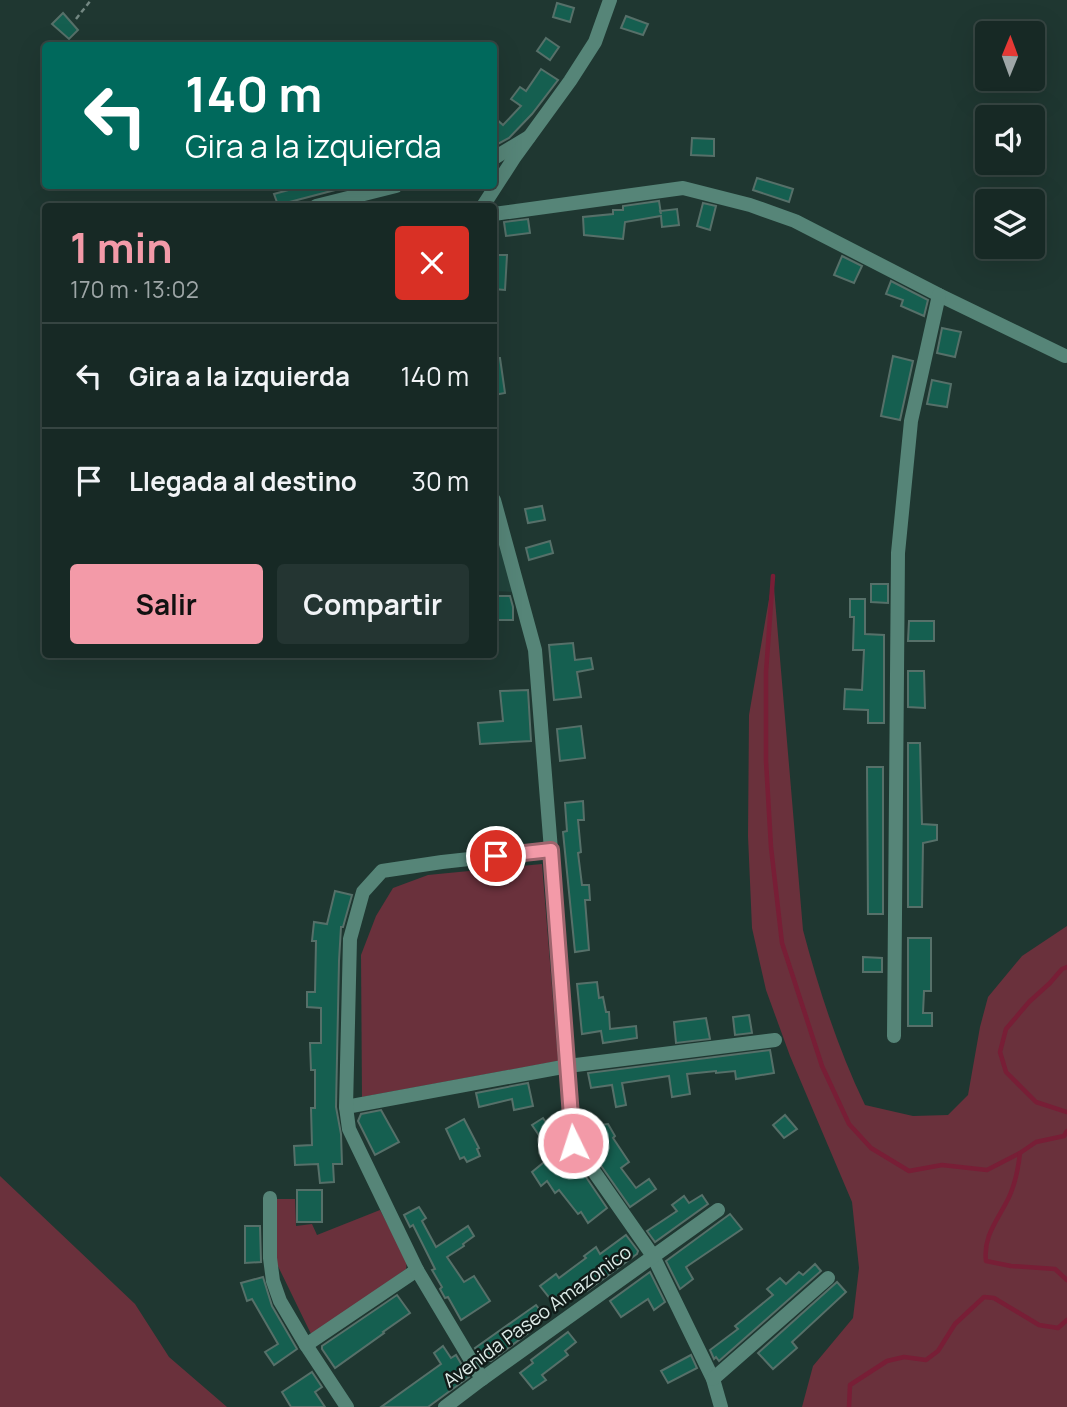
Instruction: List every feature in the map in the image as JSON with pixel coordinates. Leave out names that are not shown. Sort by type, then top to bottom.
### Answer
[{"type":"street","points":[[497,184],[596,42],[610,0]]},
{"type":"street","points":[[497,156],[530,136]]},
{"type":"street","points":[[497,214],[683,188],[750,205],[795,221],[1065,356]]},
{"type":"street","points":[[328,203],[384,189]]},
{"type":"street","points":[[894,1036],[898,553],[911,421],[939,295]]},
{"type":"street","name":"Avenida Paseo Amazonico","points":[[497,510],[535,650],[573,1143],[653,1256]]},
{"type":"street","points":[[482,1379],[417,1270],[349,1129],[346,1107],[350,939],[363,892],[382,871],[551,850]]},
{"type":"street","points":[[346,1107],[568,1066],[775,1041]]},
{"type":"street","points":[[270,1198],[270,1258],[273,1281],[280,1301],[347,1407]]},
{"type":"street","name":"Avenida Paseo Amazonico","points":[[445,1407],[718,1210]]},
{"type":"street","points":[[653,1256],[713,1379],[721,1407]]},
{"type":"street","points":[[306,1345],[417,1270]]},
{"type":"street","points":[[713,1379],[828,1278]]},
{"type":"path","points":[[76,19],[91,0]]},
{"type":"shaded area","points":[[497,527],[514,592],[497,591]]},
{"type":"shaded area","points":[[773,576],[803,930],[830,1019],[865,1105],[913,1116],[948,1115],[968,1095],[988,997],[1022,956],[1067,926],[1067,1407],[802,1407],[813,1366],[853,1318],[859,1268],[852,1202],[790,1056],[766,990],[752,928],[748,836],[749,715]]},
{"type":"shaded area","points":[[542,864],[558,1061],[362,1097],[361,955],[376,916],[393,888],[428,875]]},
{"type":"shaded area","points":[[0,1176],[135,1304],[169,1357],[227,1407],[0,1407]]},
{"type":"shaded area","points":[[276,1199],[295,1199],[296,1226],[312,1224],[317,1235],[380,1210],[407,1261],[406,1269],[312,1336],[276,1262]]},
{"type":"building","points":[[557,3],[574,8],[570,22],[553,17]]},
{"type":"building","points":[[63,13],[78,30],[69,39],[52,24]]},
{"type":"building","points":[[626,16],[648,24],[643,35],[621,28]]},
{"type":"building","points":[[546,38],[559,47],[550,60],[537,51]]},
{"type":"building","points":[[541,69],[558,80],[532,114],[509,138],[497,144],[497,120],[503,125],[521,106],[511,99],[520,87],[526,91]]},
{"type":"building","points":[[692,138],[714,139],[714,156],[691,155]]},
{"type":"building","points":[[757,178],[793,189],[789,202],[753,190]]},
{"type":"building","points":[[292,189],[339,189],[286,203],[277,203],[274,194]]},
{"type":"building","points":[[659,201],[661,211],[677,209],[679,225],[662,227],[661,216],[625,222],[623,239],[584,235],[583,217],[613,214],[613,210],[623,210],[623,206]]},
{"type":"building","points":[[703,203],[716,206],[710,230],[697,226]]},
{"type":"building","points":[[528,219],[530,233],[506,236],[504,222]]},
{"type":"building","points":[[497,255],[507,255],[505,290],[497,289]]},
{"type":"building","points":[[842,256],[862,266],[854,283],[834,275]]},
{"type":"building","points":[[891,281],[928,300],[924,316],[901,306],[903,300],[886,294]]},
{"type":"building","points":[[942,328],[961,332],[955,357],[937,353]]},
{"type":"building","points":[[893,356],[913,361],[900,420],[881,416]]},
{"type":"building","points":[[497,358],[500,358],[505,393],[497,394]]},
{"type":"building","points":[[932,380],[951,384],[947,407],[927,404]]},
{"type":"building","points":[[542,506],[545,520],[528,523],[525,509]]},
{"type":"building","points":[[550,541],[553,553],[529,560],[526,548]]},
{"type":"building","points":[[871,584],[888,584],[888,603],[871,602]]},
{"type":"building","points":[[497,596],[510,596],[513,620],[497,620]]},
{"type":"building","points":[[850,599],[865,599],[865,634],[884,635],[884,723],[868,723],[868,710],[844,709],[845,689],[862,690],[864,650],[853,650],[854,617],[850,617]]},
{"type":"building","points":[[909,621],[934,621],[934,641],[908,641]]},
{"type":"building","points":[[573,643],[575,660],[591,658],[593,669],[577,672],[581,697],[554,700],[549,645]]},
{"type":"building","points":[[908,671],[924,671],[925,708],[908,707]]},
{"type":"building","points":[[528,690],[531,741],[480,744],[478,723],[503,721],[500,691]]},
{"type":"building","points":[[581,726],[585,758],[560,761],[557,729]]},
{"type":"building","points":[[908,743],[920,743],[922,824],[937,825],[937,840],[923,843],[922,907],[908,907]]},
{"type":"building","points":[[867,767],[883,767],[883,914],[868,914]]},
{"type":"building","points":[[583,801],[584,820],[578,820],[581,852],[578,853],[582,885],[589,885],[590,900],[585,900],[589,950],[575,952],[563,832],[567,831],[565,803]]},
{"type":"building","points":[[335,891],[352,895],[341,927],[339,961],[336,1107],[341,1134],[342,1164],[333,1164],[334,1182],[320,1183],[318,1164],[295,1165],[294,1146],[312,1145],[311,1108],[315,1108],[315,1070],[311,1070],[310,1043],[321,1043],[321,1008],[307,1007],[307,992],[315,992],[316,941],[312,941],[314,922],[327,924]]},
{"type":"building","points":[[908,938],[931,938],[931,991],[924,991],[923,1013],[932,1013],[932,1026],[908,1026]]},
{"type":"building","points":[[863,957],[882,958],[882,972],[863,972]]},
{"type":"building","points":[[597,982],[599,998],[603,997],[606,1012],[609,1012],[610,1029],[636,1026],[637,1038],[603,1043],[601,1031],[582,1034],[577,984]]},
{"type":"building","points":[[749,1015],[752,1033],[735,1035],[733,1017]]},
{"type":"building","points":[[706,1018],[710,1039],[676,1043],[674,1022]]},
{"type":"building","points":[[770,1050],[774,1073],[736,1079],[735,1071],[687,1074],[690,1094],[672,1097],[669,1076],[622,1083],[626,1105],[616,1107],[612,1085],[591,1088],[588,1073]]},
{"type":"building","points":[[528,1083],[533,1106],[514,1110],[512,1099],[479,1107],[476,1093]]},
{"type":"building","points":[[381,1110],[399,1142],[375,1155],[358,1121],[361,1114]]},
{"type":"building","points":[[785,1115],[797,1129],[784,1138],[773,1125]]},
{"type":"building","points":[[543,1118],[607,1208],[588,1223],[559,1190],[555,1193],[547,1181],[541,1186],[532,1172],[549,1158],[543,1150],[547,1147],[532,1125]]},
{"type":"building","points":[[464,1119],[479,1148],[477,1149],[480,1156],[467,1162],[464,1157],[460,1159],[446,1129]]},
{"type":"building","points":[[608,1124],[615,1136],[613,1138],[629,1162],[621,1168],[636,1188],[649,1179],[656,1189],[630,1207],[583,1140],[582,1127]]},
{"type":"building","points":[[297,1190],[322,1190],[322,1222],[297,1222]]},
{"type":"building","points":[[702,1195],[708,1204],[655,1242],[647,1231],[677,1211],[672,1205],[684,1196],[689,1203]]},
{"type":"building","points":[[419,1207],[426,1218],[422,1221],[436,1247],[468,1226],[474,1236],[447,1257],[464,1282],[474,1276],[490,1301],[461,1320],[448,1297],[445,1298],[440,1289],[442,1287],[432,1270],[435,1269],[413,1225],[410,1227],[404,1215]]},
{"type":"building","points":[[730,1214],[742,1229],[686,1267],[693,1279],[680,1289],[666,1261]]},
{"type":"building","points":[[245,1226],[260,1226],[261,1262],[245,1263]]},
{"type":"building","points":[[626,1235],[638,1251],[637,1254],[587,1291],[585,1289],[574,1296],[568,1289],[552,1301],[540,1286],[556,1274],[559,1278],[596,1247],[600,1254]]},
{"type":"building","points":[[815,1264],[821,1271],[719,1361],[716,1357],[714,1359],[710,1350],[738,1329],[735,1326],[773,1295],[767,1289],[780,1278],[786,1284],[799,1272],[803,1275]]},
{"type":"building","points":[[650,1272],[665,1302],[654,1310],[648,1299],[621,1317],[610,1301]]},
{"type":"building","points":[[263,1277],[272,1306],[297,1349],[274,1365],[265,1352],[278,1344],[252,1299],[247,1301],[241,1283]]},
{"type":"building","points":[[837,1282],[846,1292],[792,1342],[797,1348],[773,1369],[758,1353]]},
{"type":"building","points":[[397,1295],[410,1313],[335,1368],[322,1346]]},
{"type":"building","points":[[536,1305],[543,1314],[528,1326],[531,1331],[491,1361],[481,1359],[475,1348]]},
{"type":"building","points":[[568,1332],[576,1342],[565,1351],[568,1355],[542,1375],[546,1380],[533,1389],[520,1373],[533,1363],[531,1360]]},
{"type":"building","points":[[443,1346],[451,1358],[456,1355],[469,1377],[428,1407],[381,1407],[441,1364],[434,1353]]},
{"type":"building","points":[[691,1355],[697,1368],[668,1383],[661,1371]]},
{"type":"building","points":[[312,1372],[322,1387],[315,1392],[325,1407],[291,1407],[282,1392]]},
{"type":"waterway","points":[[773,576],[766,672],[766,761],[771,847],[782,943],[822,1066],[849,1124],[871,1148],[909,1171],[942,1165],[987,1170],[1020,1153]]},
{"type":"waterway","points":[[1067,967],[1029,1002],[1006,1029],[1000,1052],[1006,1072],[1036,1102],[1067,1112]]},
{"type":"waterway","points":[[1067,1131],[1064,1136],[1036,1142],[1020,1153],[1014,1185],[986,1245],[986,1261],[1055,1269],[1067,1280]]},
{"type":"waterway","points":[[849,1407],[850,1385],[887,1361],[904,1357],[926,1360],[938,1351],[955,1324],[984,1297],[994,1298],[1039,1325],[1058,1328],[1067,1320]]},
{"type":"route","points":[[496,856],[551,850],[573,1143]]}]
